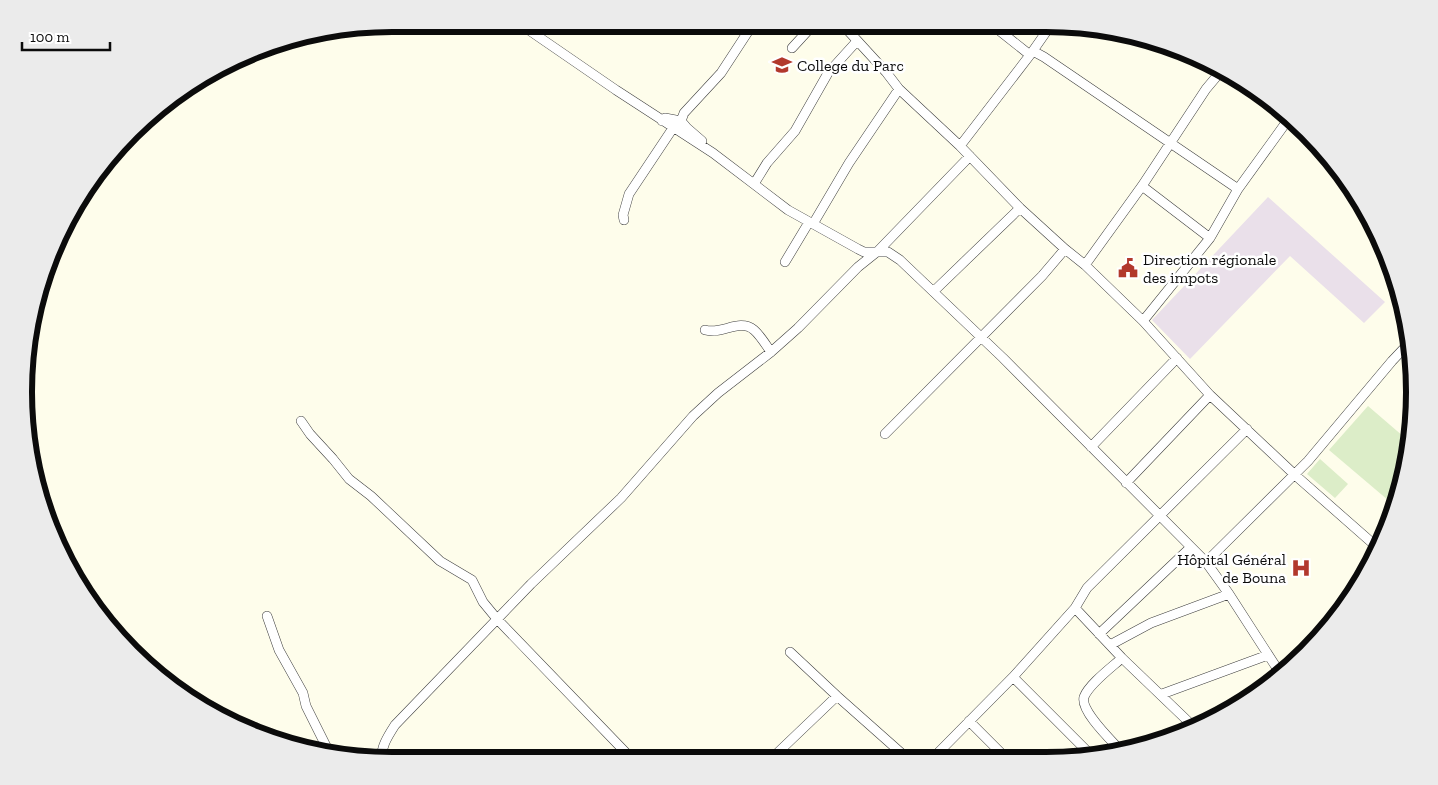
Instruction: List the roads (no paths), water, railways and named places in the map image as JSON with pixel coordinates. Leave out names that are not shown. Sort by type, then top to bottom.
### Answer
[{"type":"street","points":[[532,32],[662,121],[713,153],[788,210],[858,250],[864,252],[888,252],[900,260],[1003,358],[1206,562],[1277,668]]},
{"type":"street","points":[[681,121],[684,113],[721,73],[745,32]]},
{"type":"street","points":[[792,48],[807,32]]},
{"type":"street","points":[[1002,32],[1031,53],[1050,62],[1238,190]]},
{"type":"street","points":[[960,146],[1045,32]]},
{"type":"street","points":[[754,184],[767,163],[795,131],[853,33],[899,89],[960,146],[1020,208],[1085,265],[1143,321],[1210,395],[1295,475],[1372,543]]},
{"type":"street","points":[[1085,265],[1142,186],[1206,89],[1217,76]]},
{"type":"street","points":[[785,262],[899,89]]},
{"type":"street","points":[[662,121],[665,118],[681,121],[706,143],[713,153]]},
{"type":"street","points":[[1143,321],[1210,238],[1238,190],[1285,124]]},
{"type":"street","points":[[624,220],[623,215],[628,194],[673,128]]},
{"type":"street","points":[[382,752],[386,738],[395,725],[497,619],[621,498],[693,416],[737,377],[771,352],[798,328],[858,267],[878,251],[970,156]]},
{"type":"street","points":[[1142,186],[1210,238]]},
{"type":"street","points":[[934,291],[1020,208]]},
{"type":"street","points":[[885,434],[1042,276],[1065,249]]},
{"type":"street","points":[[705,330],[712,332],[741,325],[753,329],[771,352]]},
{"type":"street","points":[[1206,562],[1308,461],[1403,350]]},
{"type":"street","points":[[1090,447],[1177,358]]},
{"type":"street","points":[[1126,483],[1210,395]]},
{"type":"street","points":[[301,421],[310,434],[350,479],[371,496],[440,561],[472,580],[483,602],[497,619],[625,752]]},
{"type":"street","points":[[939,752],[1013,677],[1075,608],[1087,588],[1247,429]]},
{"type":"street","points":[[1100,634],[1190,547]]},
{"type":"street","points":[[1110,645],[1151,623],[1229,594]]},
{"type":"street","points":[[1075,608],[1122,658],[1190,722]]},
{"type":"street","points":[[267,616],[279,650],[303,693],[306,706],[326,747]]},
{"type":"street","points":[[790,652],[836,696],[900,752]]},
{"type":"street","points":[[1162,694],[1268,655]]},
{"type":"street","points":[[1116,746],[1089,715],[1084,698],[1092,687],[1122,658]]},
{"type":"street","points":[[1013,677],[1086,750]]},
{"type":"street","points":[[778,752],[836,696]]},
{"type":"street","points":[[969,721],[1000,752]]},
{"type":"place","name":"College du Parc","points":[[782,65]]},
{"type":"place","name":"Direction régionale des impots","points":[[1128,268]]},
{"type":"place","name":"Hôpital Général de Bouna","points":[[1301,568]]}]
